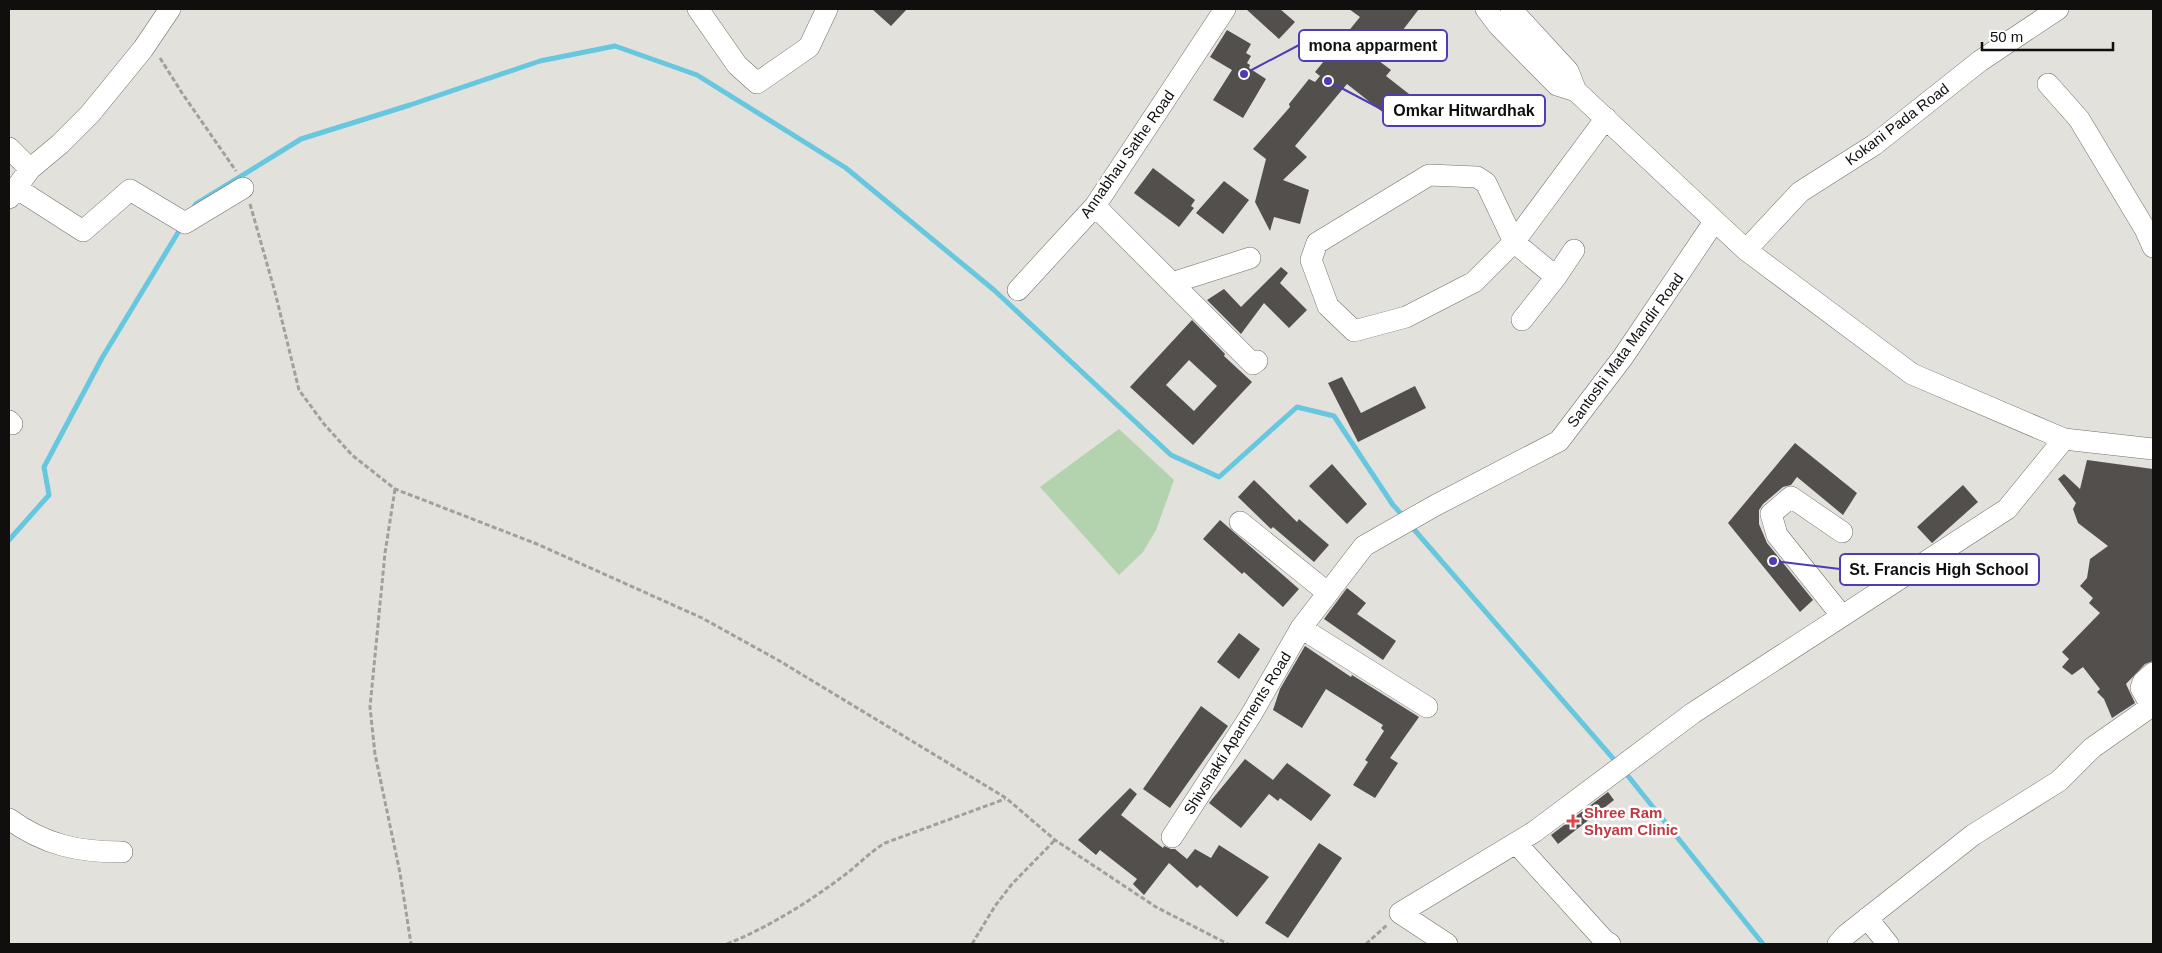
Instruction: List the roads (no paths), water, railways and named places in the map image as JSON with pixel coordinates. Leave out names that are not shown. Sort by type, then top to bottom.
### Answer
[{"type":"street","points":[[170,9],[152,36],[90,114],[60,144],[30,168],[12,193],[84,231],[130,190],[184,223],[246,192]]},
{"type":"street","points":[[698,9],[738,65],[757,82],[809,46],[827,9]]},
{"type":"street","name":"Annabhau Sathe Road","points":[[1018,290],[1095,206],[1225,9]]},
{"type":"street","points":[[1486,9],[1512,19],[1568,71],[1576,91],[1746,250],[1912,374],[2064,439],[2153,449]]},
{"type":"street","name":"Kokani Pada Road","points":[[1746,250],[1800,192],[1874,144],[1980,61],[2058,9]]},
{"type":"street","points":[[2048,84],[2079,120],[2145,229],[2153,247]]},
{"type":"street","points":[[1556,277],[1514,242],[1486,184],[1477,177],[1429,175],[1317,242],[1311,260],[1328,306],[1354,331],[1406,317],[1474,282],[1514,242],[1606,118]]},
{"type":"street","points":[[9,148],[30,168]]},
{"type":"street","points":[[1095,206],[1255,363]]},
{"type":"street","name":"Santoshi Mata Mandir Road","points":[[1407,521],[1559,441],[1623,357],[1714,222]]},
{"type":"street","points":[[1522,320],[1556,277],[1574,250]]},
{"type":"street","points":[[1172,283],[1250,258]]},
{"type":"street","points":[[1447,944],[1400,913],[1534,832],[1693,713],[2007,509],[2064,439]]},
{"type":"street","points":[[1842,532],[1791,497],[1771,514],[1778,536],[1842,616]]},
{"type":"street","name":"Shivshakti Apartments Road","points":[[1172,837],[1251,715],[1301,628],[1364,546],[1407,521]]},
{"type":"street","points":[[1240,522],[1328,593]]},
{"type":"street","points":[[1301,628],[1427,707]]},
{"type":"street","points":[[1838,944],[1867,918],[1973,835],[2059,781],[2092,748],[2149,708],[2150,704],[2141,688],[2143,682],[2153,673]]},
{"type":"street","points":[[9,819],[43,840],[90,852],[122,852]]},
{"type":"street","points":[[1516,843],[1604,940],[1610,944]]},
{"type":"street","points":[[1867,918],[1888,944]]},
{"type":"waterway","points":[[192,210],[196,204],[301,139],[540,61],[615,46],[697,75],[846,168],[994,290],[1171,455],[1219,477],[1297,407],[1334,416],[1393,505],[1404,517]]},
{"type":"waterway","points":[[9,540],[49,495],[44,467],[102,358],[182,226]]},
{"type":"waterway","points":[[1411,526],[1617,763]]},
{"type":"waterway","points":[[1624,771],[1763,944]]},
{"type":"place","name":"mona apparment","points":[[1244,74]]},
{"type":"place","name":"Omkar Hitwardhak","points":[[1328,81]]},
{"type":"place","name":"St. Francis High School","points":[[1773,561]]},
{"type":"place","name":"Shree Ram Shyam Clinic","points":[[1573,821]]}]
